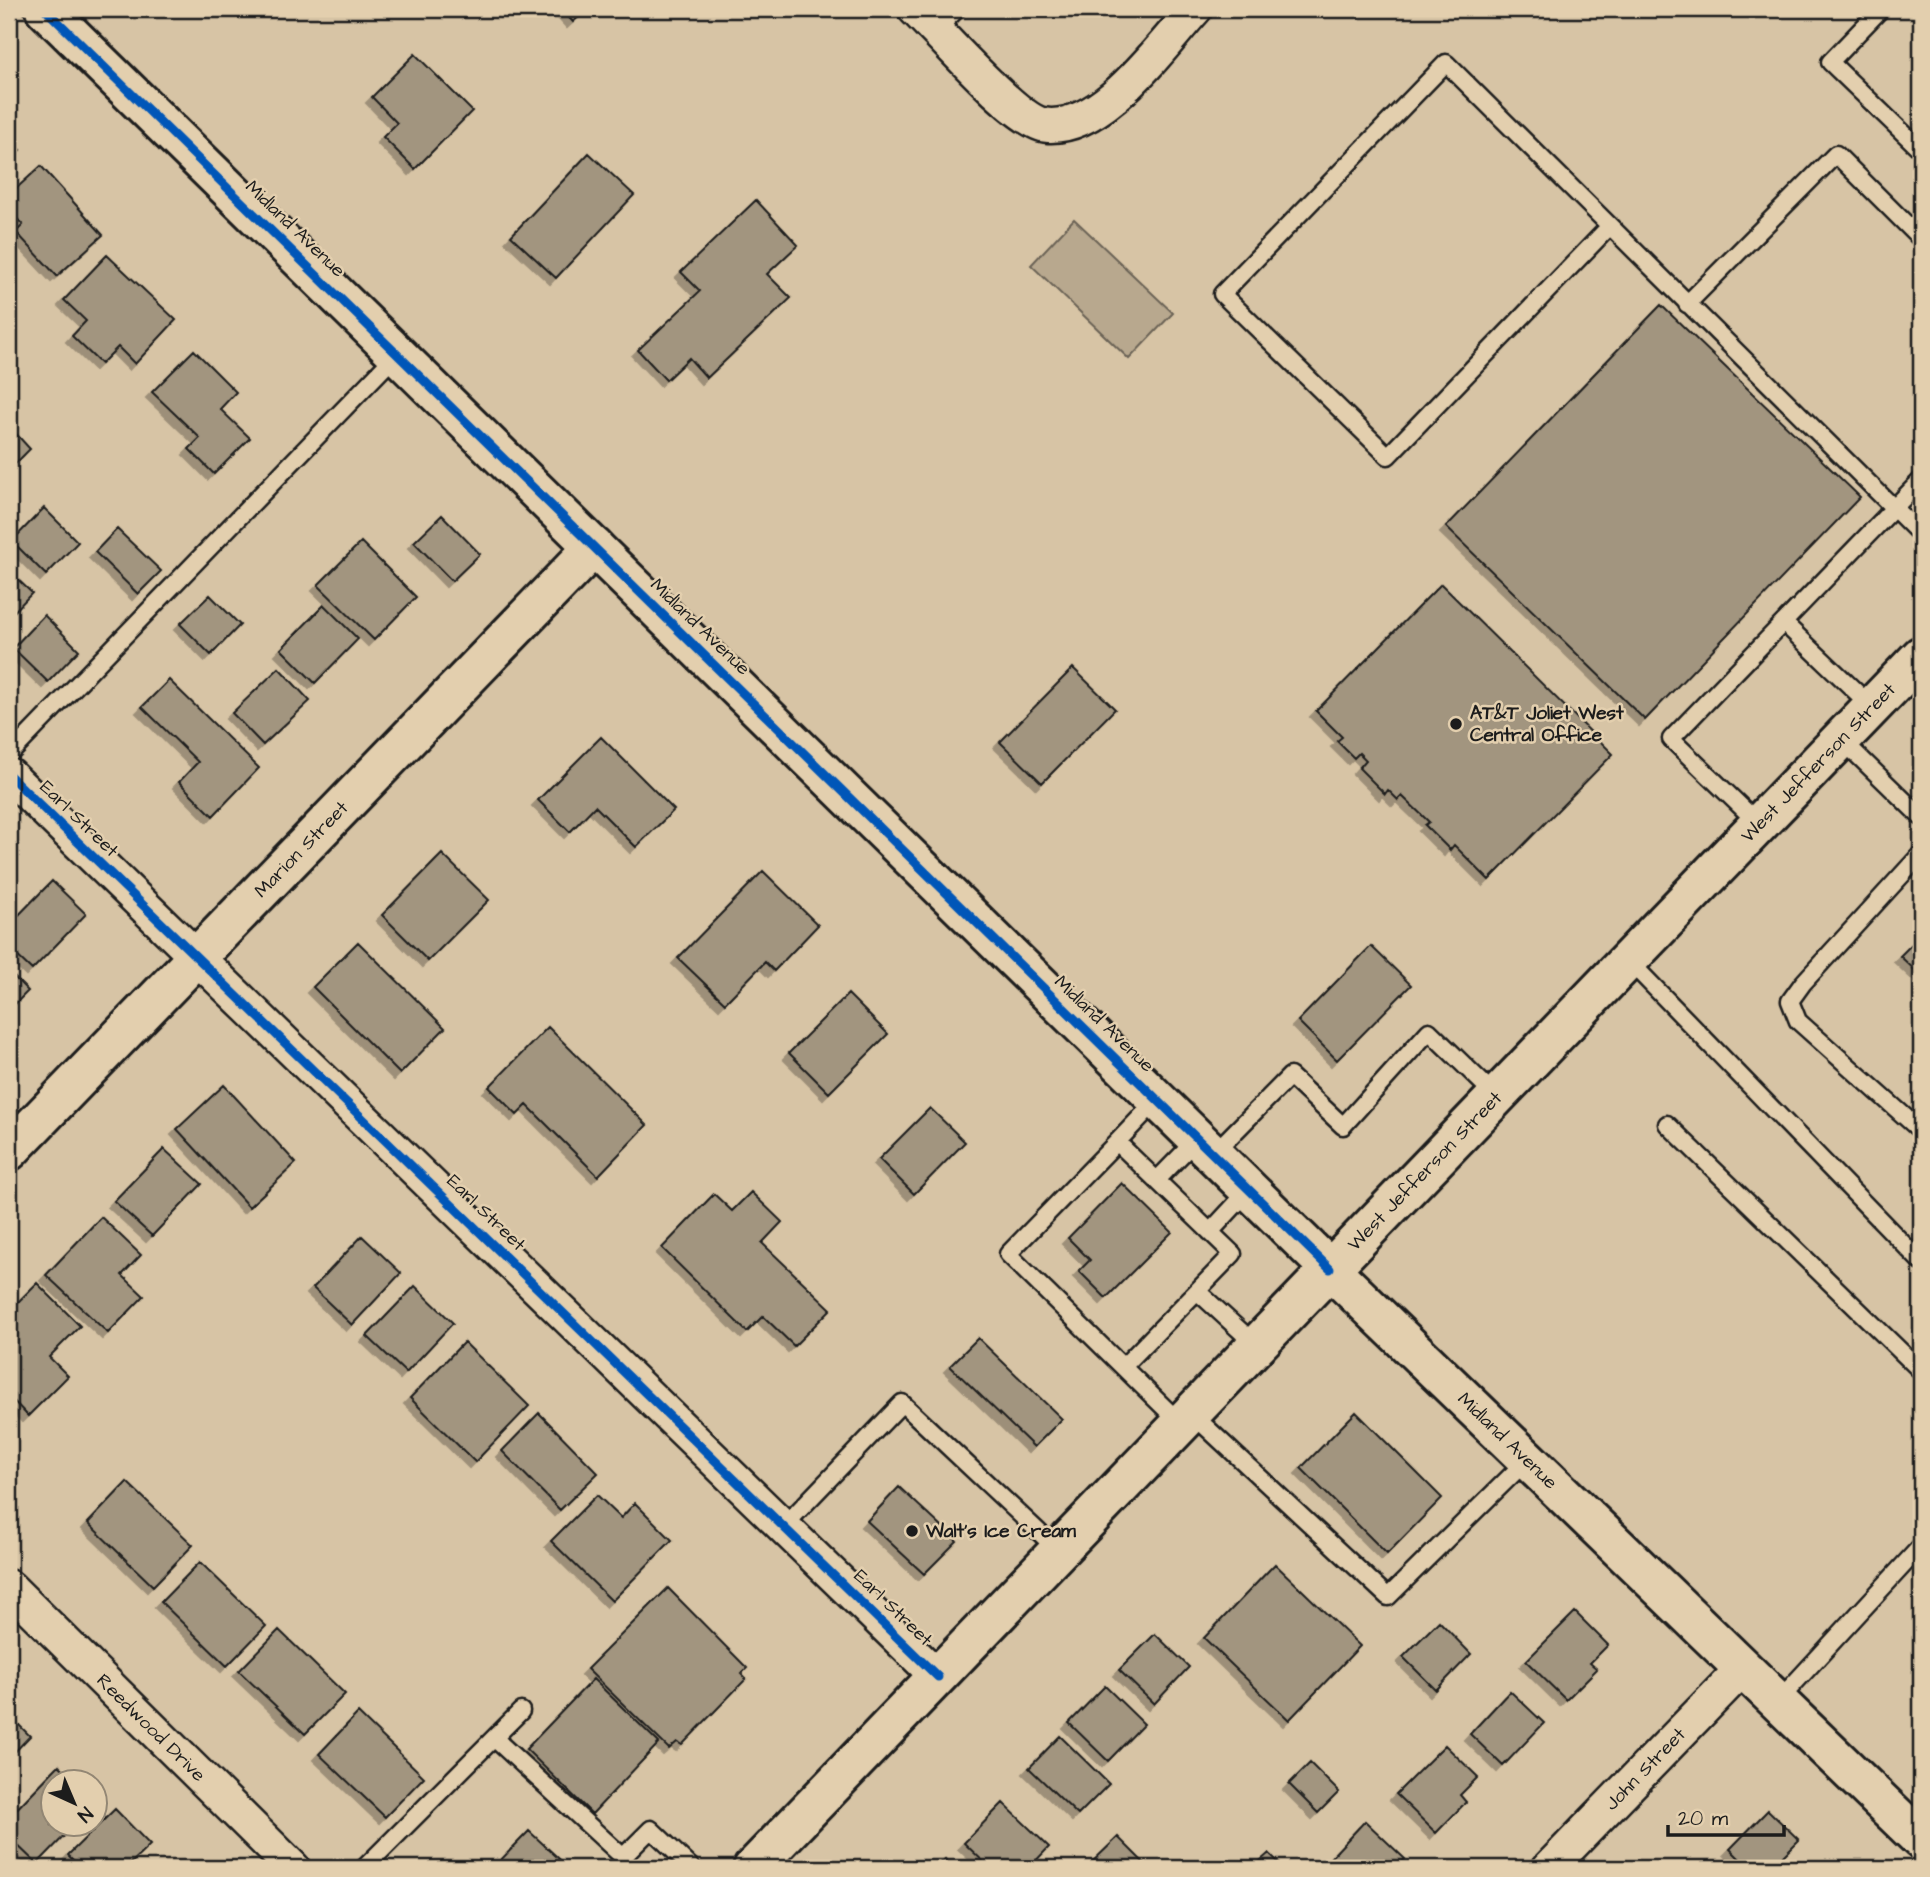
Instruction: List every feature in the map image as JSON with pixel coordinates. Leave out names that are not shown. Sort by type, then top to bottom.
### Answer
[{"type":"street","name":"Midland Avenue","points":[[45,9],[1249,1190],[1921,1840]]},
{"type":"street","points":[[936,16],[1017,111],[1043,125],[1075,123],[1108,103],[1195,9]]},
{"type":"street","name":"Marion Street","points":[[9,1152],[593,547]]},
{"type":"street","name":"West Jefferson Street","points":[[753,1868],[1841,739],[1918,665]]},
{"type":"street","name":"Earl Street","points":[[9,775],[938,1676]]},
{"type":"street","name":"Reedwood Drive","points":[[11,1595],[293,1868]]},
{"type":"street","name":"John Street","points":[[1549,1868],[1742,1668]]},
{"type":"lane","points":[[1881,9],[1830,62],[1921,150]]},
{"type":"lane","points":[[1609,227],[1388,456],[1223,294],[1446,63],[1921,535]]},
{"type":"lane","points":[[1687,304],[1836,154],[1921,239]]},
{"type":"lane","points":[[9,755],[397,354]]},
{"type":"lane","points":[[1759,824],[1671,739],[1921,481]]},
{"type":"lane","points":[[1784,623],[1872,707]]},
{"type":"lane","points":[[1841,739],[1921,817]]},
{"type":"lane","points":[[1921,855],[1803,983],[1790,1001],[1798,1021],[1921,1130]]},
{"type":"lane","points":[[1628,960],[1918,1251]]},
{"type":"lane","points":[[1157,1180],[1205,1147],[1290,1076],[1343,1126],[1429,1031],[1497,1097]]},
{"type":"lane","points":[[1157,1100],[1008,1254],[1123,1367],[1388,1597],[1527,1460]]},
{"type":"lane","points":[[1667,1124],[1921,1371]]},
{"type":"lane","points":[[1117,1142],[1233,1254],[1123,1367]]},
{"type":"lane","points":[[1210,1232],[1249,1190]]},
{"type":"lane","points":[[1197,1291],[1256,1346]]},
{"type":"lane","points":[[783,1527],[902,1403],[1059,1551]]},
{"type":"lane","points":[[1777,1702],[1921,1546]]},
{"type":"lane","points":[[364,1868],[521,1711]]},
{"type":"lane","points":[[494,1738],[623,1857],[651,1829],[692,1868]]},
{"type":"shaded area","points":[[1074,219],[1173,313],[1129,359],[1031,265]]},
{"type":"building","points":[[561,9],[587,9],[573,22]]},
{"type":"building","points":[[415,54],[472,111],[415,169],[383,137],[397,123],[372,97]]},
{"type":"building","points":[[9,139],[20,150],[9,161]]},
{"type":"building","points":[[589,153],[634,195],[556,278],[511,236]]},
{"type":"building","points":[[41,166],[103,235],[57,276],[16,232],[23,225],[9,210],[9,195]]},
{"type":"building","points":[[756,200],[798,245],[767,274],[791,298],[707,378],[689,358],[666,380],[638,350],[700,291],[681,272]]},
{"type":"building","points":[[107,255],[176,320],[135,364],[118,347],[101,364],[72,336],[86,321],[64,300]]},
{"type":"building","points":[[1661,305],[1860,497],[1645,720],[1446,527]]},
{"type":"building","points":[[194,350],[236,392],[220,409],[250,438],[214,474],[189,449],[200,438],[152,392]]},
{"type":"building","points":[[9,426],[30,449],[9,470]]},
{"type":"building","points":[[44,508],[78,542],[46,575],[12,541]]},
{"type":"building","points":[[442,515],[480,554],[452,581],[414,542]]},
{"type":"building","points":[[117,529],[161,571],[138,594],[95,552]]},
{"type":"building","points":[[361,542],[416,597],[374,640],[318,585]]},
{"type":"building","points":[[9,571],[32,593],[9,617]]},
{"type":"building","name":"AT&T Joliet West Central Office","points":[[1441,584],[1613,754],[1489,880],[1454,845],[1450,850],[1425,825],[1429,822],[1402,796],[1398,800],[1388,790],[1385,794],[1359,768],[1366,760],[1359,753],[1354,758],[1337,741],[1342,737],[1316,711]]},
{"type":"building","points":[[210,595],[240,625],[211,655],[180,624]]},
{"type":"building","points":[[324,605],[358,639],[315,683],[281,649]]},
{"type":"building","points":[[44,615],[79,650],[48,682],[13,648]]},
{"type":"building","points":[[279,668],[310,701],[263,745],[232,713]]},
{"type":"building","points":[[1073,668],[1115,709],[1042,783],[1000,742]]},
{"type":"building","points":[[169,680],[259,768],[213,816],[179,782],[198,762],[142,707]]},
{"type":"building","points":[[601,737],[674,810],[636,847],[595,806],[570,832],[538,800]]},
{"type":"building","points":[[442,854],[489,900],[428,961],[382,915]]},
{"type":"building","points":[[763,871],[818,925],[774,971],[765,962],[725,1003],[678,958]]},
{"type":"building","points":[[52,881],[86,914],[32,970],[9,948],[9,925]]},
{"type":"building","points":[[1921,935],[1921,976],[1900,956]]},
{"type":"building","points":[[358,942],[445,1028],[400,1074],[313,987]]},
{"type":"building","points":[[1371,946],[1411,985],[1337,1060],[1298,1021]]},
{"type":"building","points":[[9,972],[28,991],[9,1010]]},
{"type":"building","points":[[848,994],[888,1034],[829,1093],[789,1053]]},
{"type":"building","points":[[548,1027],[647,1125],[598,1176],[527,1105],[517,1115],[489,1087]]},
{"type":"building","points":[[224,1085],[296,1163],[249,1207],[177,1129]]},
{"type":"building","points":[[930,1108],[965,1142],[914,1194],[879,1159]]},
{"type":"building","points":[[164,1149],[202,1184],[152,1236],[114,1201]]},
{"type":"building","points":[[1122,1183],[1172,1232],[1106,1298],[1079,1271],[1090,1260],[1068,1238]]},
{"type":"building","points":[[751,1192],[782,1222],[762,1243],[831,1309],[794,1346],[763,1316],[747,1332],[662,1248],[714,1194],[732,1211]]},
{"type":"building","points":[[101,1217],[141,1255],[122,1275],[144,1296],[108,1333],[46,1275]]},
{"type":"building","points":[[362,1236],[401,1273],[352,1325],[313,1288]]},
{"type":"building","points":[[37,1283],[80,1326],[49,1357],[68,1376],[28,1416],[9,1396],[9,1311]]},
{"type":"building","points":[[415,1286],[453,1323],[406,1373],[367,1336]]},
{"type":"building","points":[[978,1338],[1062,1419],[1034,1447],[950,1366]]},
{"type":"building","points":[[464,1342],[529,1406],[475,1462],[410,1398]]},
{"type":"building","points":[[1356,1412],[1442,1498],[1387,1554],[1301,1468]]},
{"type":"building","points":[[539,1413],[598,1473],[560,1510],[502,1451]]},
{"type":"building","points":[[127,1482],[193,1545],[153,1586],[88,1523]]},
{"type":"building","name":"Walt's Ice Cream","points":[[899,1487],[957,1541],[924,1574],[867,1521]]},
{"type":"building","points":[[597,1495],[621,1518],[635,1503],[672,1540],[612,1601],[551,1541]]},
{"type":"building","points":[[200,1562],[266,1626],[227,1666],[161,1602]]},
{"type":"building","points":[[1275,1564],[1360,1646],[1289,1720],[1204,1638]]},
{"type":"building","points":[[668,1588],[747,1668],[741,1674],[746,1679],[682,1745],[677,1742],[669,1749],[587,1669]]},
{"type":"building","points":[[1575,1612],[1608,1645],[1590,1663],[1597,1669],[1566,1700],[1526,1661]]},
{"type":"building","points":[[1439,1621],[1471,1654],[1436,1690],[1403,1657]]},
{"type":"building","points":[[279,1630],[345,1694],[305,1734],[239,1671]]},
{"type":"building","points":[[1155,1634],[1189,1667],[1154,1704],[1119,1670]]},
{"type":"building","points":[[593,1679],[659,1743],[592,1814],[526,1749]]},
{"type":"building","points":[[1105,1686],[1144,1724],[1108,1761],[1069,1723]]},
{"type":"building","points":[[1510,1691],[1544,1723],[1503,1766],[1470,1734]]},
{"type":"building","points":[[358,1713],[424,1777],[385,1817],[319,1754]]},
{"type":"building","points":[[9,1715],[30,1736],[9,1758]]},
{"type":"building","points":[[1060,1736],[1109,1784],[1078,1815],[1029,1768]]},
{"type":"building","points":[[1445,1745],[1478,1777],[1460,1795],[1466,1802],[1436,1833],[1396,1794]]},
{"type":"building","points":[[1310,1763],[1339,1792],[1318,1813],[1289,1784]]},
{"type":"building","points":[[38,1787],[38,1839],[61,1839],[37,1864],[9,1837],[9,1817]]},
{"type":"building","points":[[1003,1803],[1049,1847],[1029,1868],[990,1868],[964,1843]]},
{"type":"building","points":[[115,1809],[150,1845],[126,1868],[104,1868],[99,1863],[93,1868],[81,1868],[68,1855],[84,1839],[108,1839],[108,1816]]},
{"type":"building","points":[[1768,1810],[1799,1840],[1771,1868],[1749,1868],[1730,1849]]},
{"type":"building","points":[[1365,1821],[1405,1859],[1396,1868],[1321,1868]]},
{"type":"building","points":[[529,1831],[569,1868],[493,1868]]},
{"type":"building","points":[[1118,1837],[1149,1868],[1087,1867]]},
{"type":"building","points":[[1269,1853],[1284,1868],[1252,1868]]},
{"type":"building","points":[[945,1859],[953,1868],[935,1868]]},
{"type":"cycle path","points":[[45,9],[1330,1269]]},
{"type":"cycle path","points":[[9,775],[938,1677]]},
{"type":"place","name":"AT&T Joliet West Central Office","points":[[1456,724]]},
{"type":"place","name":"Walt's Ice Cream","points":[[912,1531]]}]
